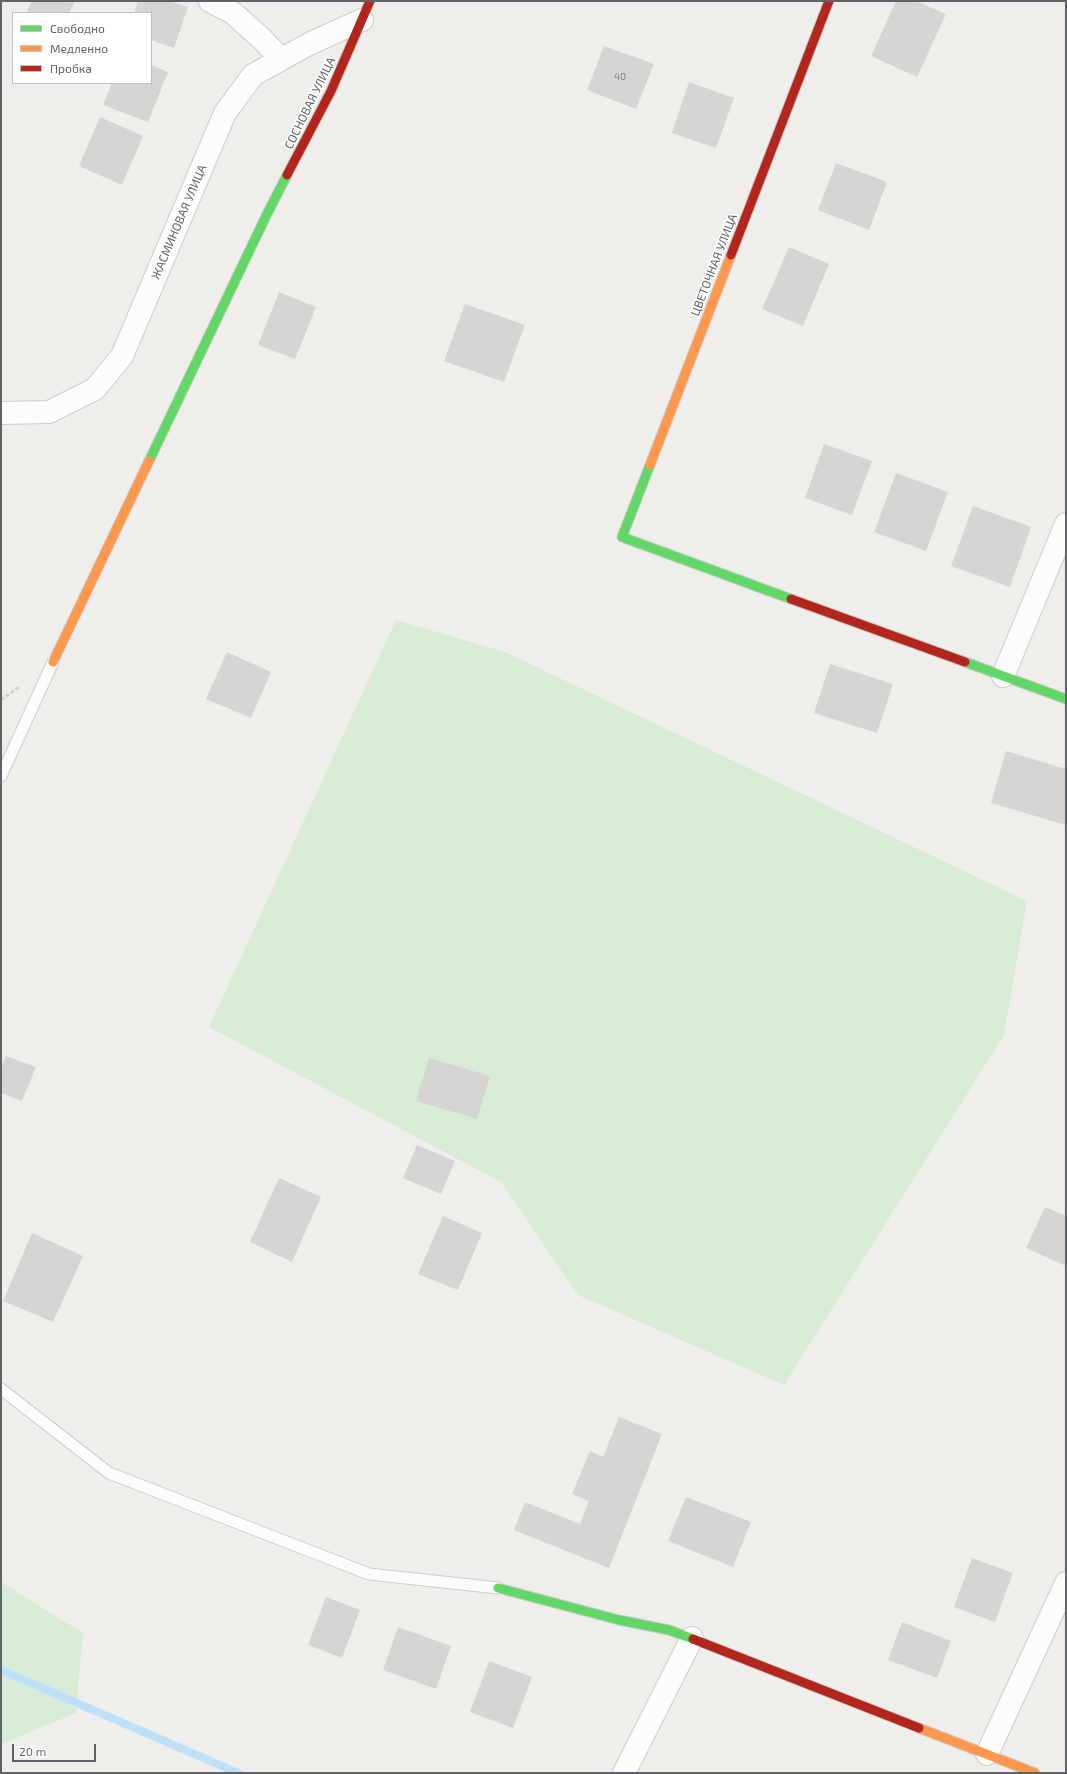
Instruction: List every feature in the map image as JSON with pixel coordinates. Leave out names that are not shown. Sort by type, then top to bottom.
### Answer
[{"type":"street","points":[[210,1],[233,13],[262,39],[281,59]]},
{"type":"street","name":"ЦВЕТОЧНАЯ УЛИЦА","points":[[829,1],[622,537],[1003,676]]},
{"type":"street","name":"ЖАСМИНОВАЯ УЛИЦА","points":[[1,413],[49,412],[95,388],[122,356],[225,113],[253,75],[366,10]]},
{"type":"street","name":"СОСНОВАЯ УЛИЦА","points":[[53,662],[267,214],[331,91],[366,10]]},
{"type":"street","points":[[1066,524],[1003,676],[1066,699]]},
{"type":"street","points":[[987,1754],[1066,1583]]},
{"type":"street","points":[[498,1588],[619,1620],[669,1630],[1036,1773]]},
{"type":"street","points":[[624,1773],[692,1638]]},
{"type":"lane","points":[[1,776],[53,662]]},
{"type":"lane","points":[[1,1389],[109,1474],[369,1574],[498,1588]]},
{"type":"green space","points":[[396,620],[505,652],[1027,901],[1004,1035],[784,1385],[578,1295],[501,1182],[209,1027]]},
{"type":"green space","points":[[1,1582],[83,1633],[76,1713],[1,1744]]},
{"type":"building","points":[[32,1],[75,1],[70,12],[26,12]]},
{"type":"building","points":[[138,1],[169,1],[188,7],[174,48],[152,40],[152,12],[134,12]]},
{"type":"building","points":[[896,1],[916,1],[946,14],[917,77],[871,56]]},
{"type":"building","points":[[604,46],[654,64],[636,109],[587,90]]},
{"type":"building","points":[[152,65],[168,72],[148,122],[103,105],[112,84],[152,84]]},
{"type":"building","points":[[689,82],[734,98],[716,148],[672,133]]},
{"type":"building","points":[[100,117],[143,136],[122,185],[79,166]]},
{"type":"building","points":[[836,163],[887,182],[869,230],[818,210]]},
{"type":"building","points":[[789,247],[829,264],[803,326],[762,309]]},
{"type":"building","points":[[279,292],[316,307],[295,359],[258,345]]},
{"type":"building","points":[[465,304],[525,325],[504,382],[444,361]]},
{"type":"building","points":[[824,444],[872,461],[852,515],[805,498]]},
{"type":"building","points":[[896,473],[948,492],[926,551],[874,532]]},
{"type":"building","points":[[973,506],[1031,527],[1010,587],[951,566]]},
{"type":"building","points":[[227,652],[271,672],[251,718],[206,699]]},
{"type":"building","points":[[830,664],[893,684],[877,733],[814,713]]},
{"type":"building","points":[[1006,751],[1066,769],[1066,825],[991,803]]},
{"type":"building","points":[[6,1056],[36,1067],[22,1101],[1,1093],[1,1068]]},
{"type":"building","points":[[429,1058],[490,1076],[477,1119],[416,1101]]},
{"type":"building","points":[[417,1145],[455,1161],[441,1194],[403,1178]]},
{"type":"building","points":[[279,1178],[321,1197],[292,1262],[250,1242]]},
{"type":"building","points":[[1045,1207],[1066,1216],[1066,1266],[1026,1248]]},
{"type":"building","points":[[443,1216],[482,1233],[458,1290],[418,1274]]},
{"type":"building","points":[[32,1233],[83,1256],[53,1322],[3,1301]]},
{"type":"building","points":[[619,1417],[662,1434],[609,1568],[514,1530],[525,1502],[580,1524],[589,1501],[572,1494],[590,1451],[603,1457]]},
{"type":"building","points":[[686,1497],[751,1522],[733,1567],[668,1541]]},
{"type":"building","points":[[972,1558],[1013,1573],[995,1622],[954,1607]]},
{"type":"building","points":[[326,1597],[360,1610],[342,1658],[308,1645]]},
{"type":"building","points":[[902,1622],[951,1641],[937,1678],[888,1660]]},
{"type":"building","points":[[398,1627],[451,1646],[436,1689],[383,1670]]},
{"type":"building","points":[[489,1661],[532,1677],[513,1728],[470,1712]]},
{"type":"waterway","points":[[1,1670],[238,1773]]},
{"type":"traffic: fast","points":[[149,461],[287,175]]},
{"type":"traffic: fast","points":[[650,465],[622,537],[791,599]]},
{"type":"traffic: fast","points":[[965,662],[1066,699]]},
{"type":"traffic: fast","points":[[498,1588],[619,1620],[669,1630],[693,1639]]},
{"type":"traffic: slow","points":[[650,465],[731,255]]},
{"type":"traffic: slow","points":[[53,662],[149,461]]},
{"type":"traffic: slow","points":[[919,1728],[1035,1773]]},
{"type":"traffic: jam","points":[[287,175],[331,91],[370,1]]},
{"type":"traffic: jam","points":[[731,255],[829,1]]},
{"type":"traffic: jam","points":[[791,599],[965,662]]},
{"type":"traffic: jam","points":[[693,1639],[919,1728]]}]
